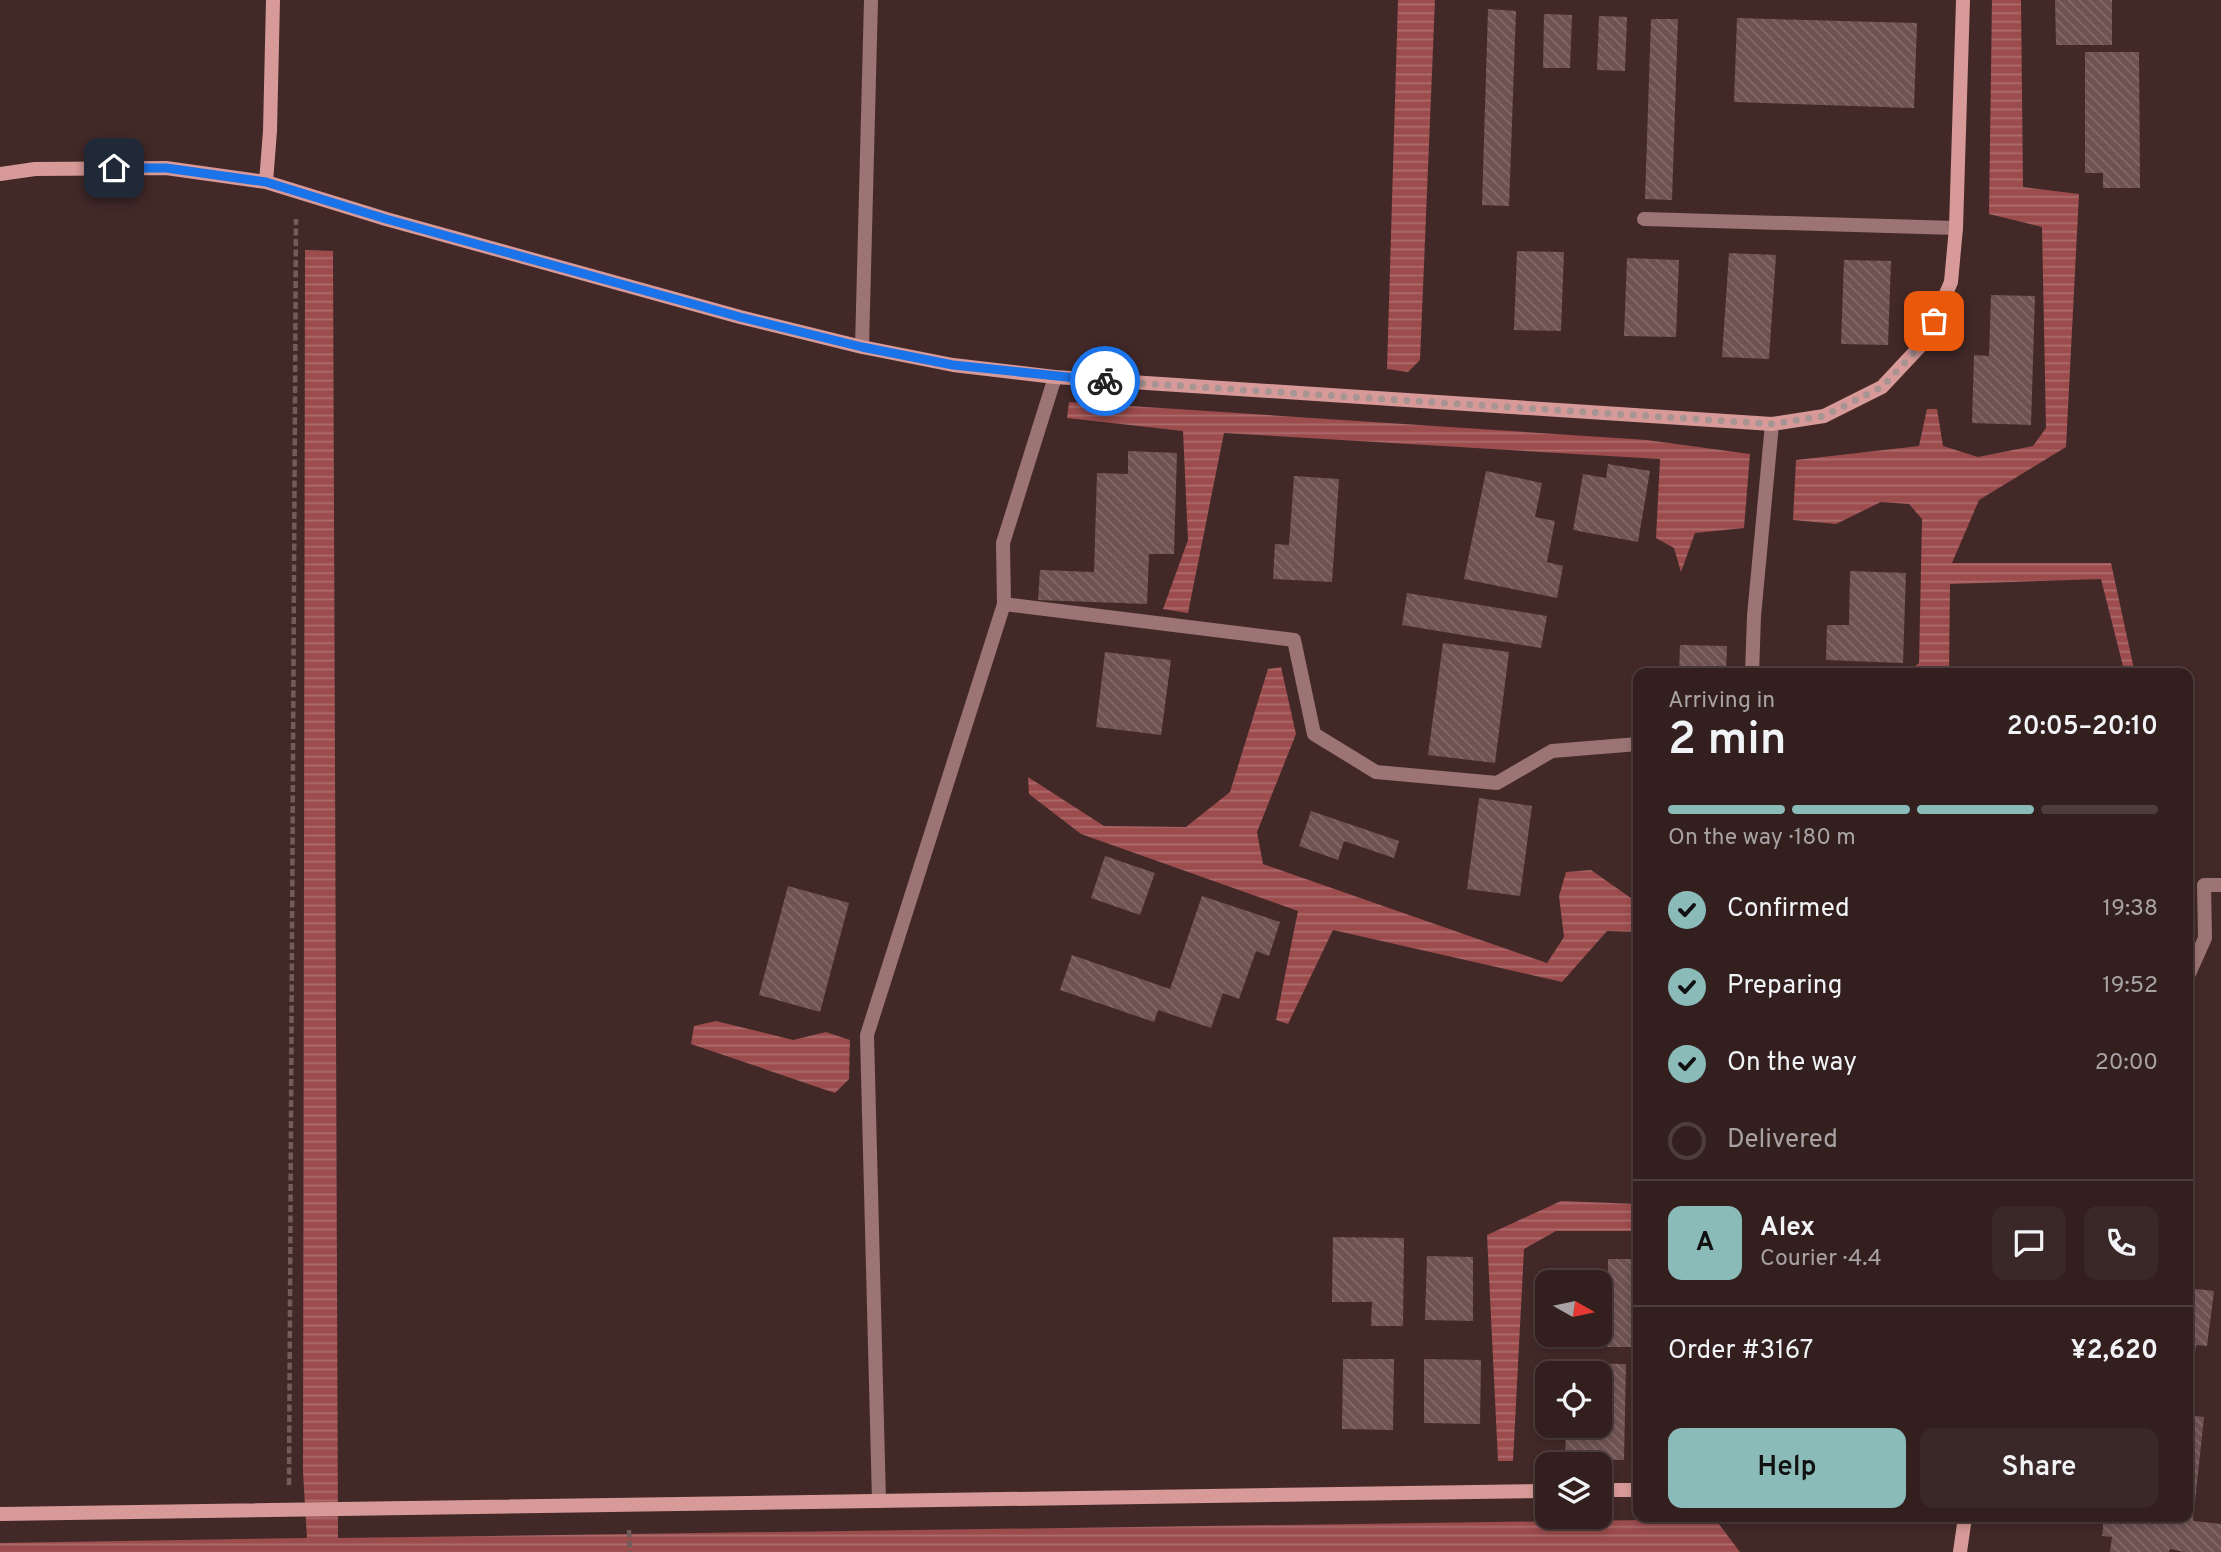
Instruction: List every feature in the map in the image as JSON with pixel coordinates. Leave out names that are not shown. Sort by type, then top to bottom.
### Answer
[{"type":"street","points":[[266,182],[273,0]]},
{"type":"street","points":[[862,347],[871,0]]},
{"type":"street","points":[[0,174],[35,169],[166,168],[266,182],[386,219],[740,317],[862,347],[953,365],[1055,377],[1772,424],[1824,416],[1882,387],[1926,340],[1951,282],[1956,228],[1963,0]]},
{"type":"street","points":[[1644,219],[1956,228]]},
{"type":"street","points":[[879,1501],[867,1035],[1004,604],[1003,543],[1055,377]]},
{"type":"street","points":[[1752,668],[1754,616],[1772,424]]},
{"type":"street","points":[[1004,604],[1294,640],[1314,734],[1376,772],[1497,783],[1552,751],[1633,744]]},
{"type":"street","points":[[2193,965],[2205,938],[2204,886],[2221,885]]},
{"type":"street","points":[[1612,1490],[1633,1490]]},
{"type":"street","points":[[0,1514],[1535,1491]]},
{"type":"street","points":[[1960,1552],[1964,1522]]},
{"type":"path","points":[[289,1510],[296,190]]},
{"type":"shaded area","points":[[1398,0],[1435,0],[1420,360],[1408,372],[1387,369]]},
{"type":"shaded area","points":[[1992,0],[2021,0],[2023,187],[2079,194],[2066,447],[1979,500],[1952,563],[2111,563],[2134,668],[2123,668],[2101,579],[1950,584],[1949,668],[1912,668],[1919,663],[1922,519],[1909,504],[1881,502],[1836,524],[1793,520],[1796,460],[1919,446],[1927,409],[1937,409],[1943,446],[1978,457],[2033,446],[2046,428],[2042,227],[1989,214]]},
{"type":"shaded area","points":[[305,250],[333,251],[338,1538],[1535,1521],[1535,1529],[1612,1529],[1612,1520],[1633,1520],[1717,1522],[1740,1552],[0,1552],[0,1543],[307,1538],[303,1472]]},
{"type":"shaded area","points":[[1069,402],[1647,440],[1750,454],[1744,528],[1695,533],[1681,572],[1674,548],[1656,538],[1660,459],[1224,433],[1188,613],[1163,609],[1188,540],[1183,431],[1067,418]]},
{"type":"shaded area","points":[[1281,667],[1296,734],[1257,832],[1263,864],[1547,963],[1564,937],[1559,896],[1566,872],[1591,870],[1633,899],[1633,932],[1607,931],[1562,982],[1333,930],[1288,1024],[1276,1020],[1298,911],[1081,834],[1029,794],[1028,777],[1104,826],[1186,827],[1230,792],[1268,669]]},
{"type":"shaded area","points":[[716,1021],[793,1040],[826,1032],[850,1040],[849,1079],[835,1093],[691,1044],[694,1026]]},
{"type":"shaded area","points":[[1561,1201],[1633,1204],[1633,1231],[1556,1231],[1524,1249],[1513,1461],[1498,1461],[1487,1235]]},
{"type":"building","points":[[2055,0],[2112,0],[2112,45],[2056,45]]},
{"type":"building","points":[[1488,9],[1516,11],[1509,206],[1482,205]]},
{"type":"building","points":[[1544,14],[1572,15],[1570,68],[1543,68]]},
{"type":"building","points":[[1599,16],[1627,17],[1625,71],[1597,70]]},
{"type":"building","points":[[1737,18],[1917,23],[1914,108],[1734,102]]},
{"type":"building","points":[[1651,19],[1678,19],[1672,200],[1645,199]]},
{"type":"building","points":[[2085,52],[2139,52],[2140,188],[2103,188],[2103,173],[2085,173]]},
{"type":"building","points":[[1517,251],[1564,252],[1561,331],[1514,330]]},
{"type":"building","points":[[1729,253],[1776,255],[1769,359],[1722,357]]},
{"type":"building","points":[[1627,258],[1679,260],[1676,337],[1624,336]]},
{"type":"building","points":[[1844,260],[1891,261],[1888,345],[1841,344]]},
{"type":"building","points":[[1991,295],[2035,296],[2031,425],[1972,423],[1974,355],[1989,356]]},
{"type":"building","points":[[1128,451],[1177,453],[1174,554],[1149,554],[1147,604],[1038,600],[1040,570],[1094,572],[1097,473],[1128,474]]},
{"type":"building","points":[[1608,464],[1650,471],[1638,542],[1573,530],[1583,474],[1606,478]]},
{"type":"building","points":[[1486,471],[1542,483],[1535,517],[1555,521],[1547,562],[1563,566],[1557,598],[1464,579]]},
{"type":"building","points":[[1294,476],[1339,479],[1332,582],[1273,579],[1275,544],[1289,545]]},
{"type":"building","points":[[1850,571],[1906,573],[1903,663],[1826,660],[1827,625],[1849,625]]},
{"type":"building","points":[[1407,593],[1547,616],[1541,648],[1402,625]]},
{"type":"building","points":[[1443,643],[1509,652],[1495,763],[1428,755]]},
{"type":"building","points":[[1680,645],[1727,646],[1726,668],[1679,668]]},
{"type":"building","points":[[1105,652],[1171,660],[1161,735],[1096,727]]},
{"type":"building","points":[[1479,798],[1532,806],[1520,896],[1467,889]]},
{"type":"building","points":[[1311,811],[1399,841],[1394,858],[1344,841],[1338,860],[1299,846]]},
{"type":"building","points":[[1105,856],[1155,873],[1140,915],[1091,898]]},
{"type":"building","points":[[788,886],[849,903],[820,1012],[759,995]]},
{"type":"building","points":[[1202,896],[1280,922],[1269,956],[1256,951],[1239,999],[1223,993],[1211,1028],[1158,1010],[1154,1022],[1060,990],[1072,955],[1170,989]]},
{"type":"building","points":[[1333,1237],[1404,1238],[1403,1326],[1371,1326],[1372,1302],[1332,1302]]},
{"type":"building","points":[[1427,1256],[1473,1257],[1473,1321],[1425,1320]]},
{"type":"building","points":[[1608,1259],[1633,1259],[1633,1347],[1612,1347],[1612,1270],[1608,1270]]},
{"type":"building","points":[[2193,1289],[2214,1291],[2207,1346],[2196,1345],[2193,1366]]},
{"type":"building","points":[[1343,1359],[1394,1359],[1393,1430],[1342,1429]]},
{"type":"building","points":[[1424,1359],[1481,1360],[1480,1424],[1424,1423]]},
{"type":"building","points":[[1612,1364],[1626,1364],[1624,1460],[1612,1460],[1612,1452],[1565,1452],[1566,1438],[1612,1438]]},
{"type":"building","points":[[2193,1416],[2204,1417],[2193,1521]]},
{"type":"building","points":[[2193,1521],[2221,1524],[2221,1552],[2184,1552],[2170,1549],[2169,1552],[2110,1552],[2112,1537],[2102,1536],[2103,1522]]},
{"type":"way so far","points":[[1105,381],[1772,424],[1824,416],[1882,387],[1926,340],[1934,321]]},
{"type":"route","points":[[114,168],[166,168],[266,182],[386,219],[740,317],[862,347],[953,365],[1105,381]]}]
